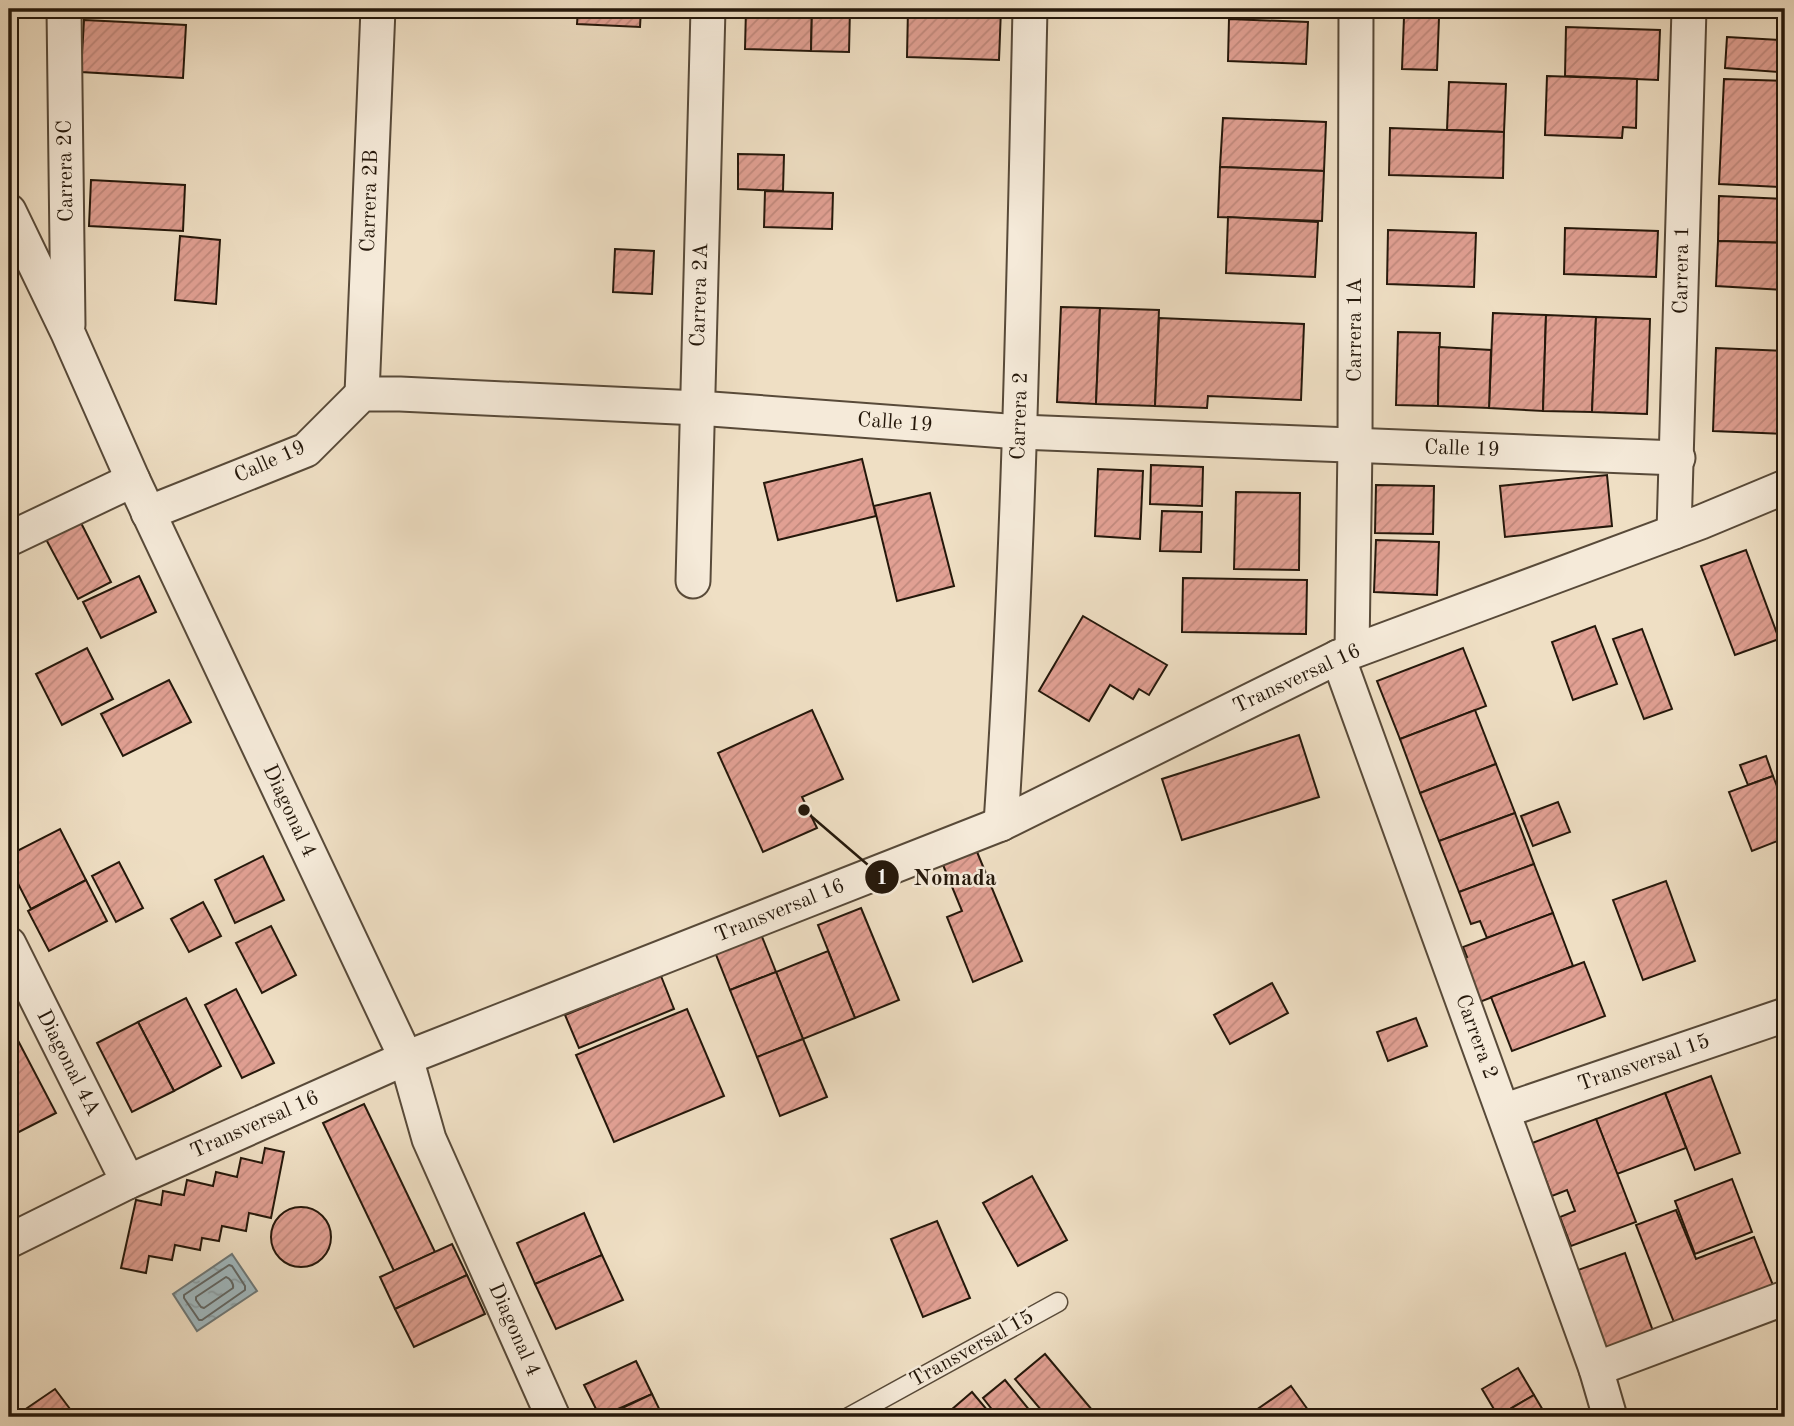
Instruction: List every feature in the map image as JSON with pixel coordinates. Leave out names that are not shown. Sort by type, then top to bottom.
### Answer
[{"type":"street","name":"Carrera 2C","points":[[64,9],[68,333]]},
{"type":"street","name":"Carrera 2B","points":[[362,394],[378,9]]},
{"type":"street","name":"Carrera 2A","points":[[693,580],[708,9]]},
{"type":"street","name":"Carrera 2","points":[[1001,824],[1020,432],[1030,9]]},
{"type":"street","name":"Carrera 1A","points":[[1345,654],[1355,445],[1356,9]]},
{"type":"street","name":"Carrera 1","points":[[1674,531],[1689,9]]},
{"type":"street","name":"Diagonal 4","points":[[9,211],[68,333],[148,513],[406,1058],[429,1139],[553,1417]]},
{"type":"street","name":"Calle 19","points":[[148,513],[306,450],[362,394],[698,408],[1020,432],[1678,458]]},
{"type":"street","points":[[9,539],[133,480]]},
{"type":"street","name":"Transversal 16","points":[[9,1241],[128,1182],[406,1058],[1001,824],[1345,654],[1785,487]]},
{"type":"street","name":"Carrera 2","points":[[1345,654],[1503,1111],[1596,1369],[1610,1417]]},
{"type":"street","name":"Diagonal 4A","points":[[9,944],[128,1182]]},
{"type":"street","name":"Transversal 15","points":[[1503,1111],[1785,1015]]},
{"type":"street","points":[[1596,1369],[1785,1298]]},
{"type":"lane","name":"Transversal 15","points":[[849,1417],[1058,1301]]},
{"type":"water","points":[[232,1254],[257,1291],[197,1331],[173,1294]]},
{"type":"building","points":[[578,9],[641,9],[640,27],[577,24]]},
{"type":"building","points":[[746,9],[812,9],[811,51],[745,49]]},
{"type":"building","points":[[812,9],[850,9],[849,52],[811,51]]},
{"type":"building","points":[[908,9],[1001,9],[999,60],[907,57]]},
{"type":"building","points":[[1404,9],[1439,9],[1439,18],[1404,17]]},
{"type":"building","points":[[1404,17],[1439,18],[1437,70],[1402,69]]},
{"type":"building","points":[[1229,19],[1308,22],[1306,64],[1228,61]]},
{"type":"building","points":[[84,20],[186,25],[183,78],[81,72]]},
{"type":"building","points":[[1566,27],[1660,30],[1658,80],[1565,76]]},
{"type":"building","points":[[1727,37],[1780,40],[1778,72],[1725,68]]},
{"type":"building","points":[[1547,76],[1637,79],[1636,128],[1623,127],[1622,138],[1545,135]]},
{"type":"building","points":[[1724,79],[1785,81],[1781,187],[1719,184]]},
{"type":"building","points":[[1449,82],[1506,84],[1504,132],[1447,130]]},
{"type":"building","points":[[1223,118],[1326,122],[1324,171],[1220,167]]},
{"type":"building","points":[[1390,128],[1504,132],[1503,178],[1389,175]]},
{"type":"building","points":[[738,154],[784,155],[783,191],[738,189]]},
{"type":"building","points":[[1220,167],[1324,171],[1322,221],[1218,217]]},
{"type":"building","points":[[91,180],[185,185],[183,231],[89,226]]},
{"type":"building","points":[[765,191],[833,193],[832,229],[764,227]]},
{"type":"building","points":[[1719,196],[1785,199],[1785,243],[1718,241]]},
{"type":"building","points":[[1228,217],[1318,222],[1315,277],[1226,273]]},
{"type":"building","points":[[1565,228],[1658,231],[1656,277],[1564,274]]},
{"type":"building","points":[[1388,230],[1476,233],[1474,287],[1387,284]]},
{"type":"building","points":[[180,236],[220,240],[216,304],[175,300]]},
{"type":"building","points":[[1718,241],[1785,243],[1785,290],[1716,286]]},
{"type":"building","points":[[615,249],[654,251],[652,294],[613,292]]},
{"type":"building","points":[[1061,307],[1100,308],[1096,404],[1057,402]]},
{"type":"building","points":[[1100,308],[1159,310],[1155,406],[1096,404]]},
{"type":"building","points":[[1493,313],[1546,315],[1543,411],[1489,408]]},
{"type":"building","points":[[1546,315],[1596,317],[1592,412],[1543,411]]},
{"type":"building","points":[[1596,317],[1650,319],[1647,414],[1592,412]]},
{"type":"building","points":[[1159,318],[1304,324],[1301,400],[1208,396],[1207,408],[1155,406]]},
{"type":"building","points":[[1398,332],[1440,333],[1438,406],[1396,405]]},
{"type":"building","points":[[1439,347],[1491,350],[1489,408],[1438,406]]},
{"type":"building","points":[[1716,348],[1785,351],[1785,434],[1713,431]]},
{"type":"building","points":[[862,459],[876,516],[778,540],[764,483]]},
{"type":"building","points":[[1151,465],[1203,467],[1202,506],[1150,504]]},
{"type":"building","points":[[1098,469],[1143,471],[1140,539],[1095,536]]},
{"type":"building","points":[[1607,475],[1612,526],[1505,537],[1500,486]]},
{"type":"building","points":[[1376,485],[1434,486],[1433,534],[1375,533]]},
{"type":"building","points":[[1236,492],[1300,493],[1299,570],[1234,569]]},
{"type":"building","points":[[930,493],[954,586],[897,601],[874,506]]},
{"type":"building","points":[[1162,511],[1202,512],[1201,552],[1160,551]]},
{"type":"building","points":[[76,513],[111,582],[78,599],[41,530]]},
{"type":"building","points":[[1376,540],[1439,542],[1437,595],[1374,592]]},
{"type":"building","points":[[1746,550],[1779,639],[1735,655],[1701,566]]},
{"type":"building","points":[[139,576],[156,612],[101,638],[83,602]]},
{"type":"building","points":[[1183,578],[1307,580],[1306,634],[1182,632]]},
{"type":"building","points":[[1083,616],[1167,665],[1149,695],[1139,689],[1133,699],[1110,685],[1089,721],[1039,691]]},
{"type":"building","points":[[1595,626],[1617,684],[1573,700],[1552,642]]},
{"type":"building","points":[[1642,629],[1672,709],[1644,719],[1613,639]]},
{"type":"building","points":[[87,648],[113,699],[62,725],[36,674]]},
{"type":"building","points":[[1463,648],[1486,706],[1400,739],[1377,681]]},
{"type":"building","points":[[169,680],[191,722],[123,756],[101,714]]},
{"type":"building","points":[[812,710],[843,779],[802,797],[817,828],[763,852],[718,753]]},
{"type":"building","points":[[1475,710],[1496,764],[1420,793],[1400,739]]},
{"type":"building","points":[[1299,735],[1319,797],[1182,840],[1162,779]]},
{"type":"building","points":[[1766,756],[1773,776],[1748,785],[1740,765]]},
{"type":"building","points":[[1496,764],[1515,813],[1439,841],[1420,793]]},
{"type":"building","points":[[1773,776],[1785,807],[1785,838],[1752,851],[1729,792]]},
{"type":"building","points":[[1558,802],[1570,832],[1533,846],[1521,816]]},
{"type":"building","points":[[1515,813],[1534,864],[1459,892],[1439,841]]},
{"type":"building","points":[[60,829],[86,880],[31,909],[9,866],[9,855]]},
{"type":"building","points":[[975,847],[1022,961],[973,982],[947,917],[962,911],[941,860]]},
{"type":"building","points":[[263,856],[284,900],[235,923],[215,880]]},
{"type":"building","points":[[119,862],[143,908],[116,922],[92,876]]},
{"type":"building","points":[[1534,864],[1553,913],[1487,938],[1480,921],[1471,924],[1459,892]]},
{"type":"building","points":[[86,880],[107,921],[49,951],[28,911]]},
{"type":"building","points":[[1666,881],[1695,961],[1643,980],[1613,900]]},
{"type":"building","points":[[203,902],[221,936],[189,952],[171,919]]},
{"type":"building","points":[[861,908],[899,1000],[855,1018],[818,925]]},
{"type":"building","points":[[1553,913],[1573,966],[1477,1003],[1460,960],[1467,957],[1463,947]]},
{"type":"building","points":[[757,924],[776,972],[730,990],[711,942]]},
{"type":"building","points":[[271,926],[296,975],[262,993],[236,943]]},
{"type":"building","points":[[828,951],[855,1018],[803,1039],[776,972]]},
{"type":"building","points":[[1584,962],[1605,1016],[1512,1051],[1491,997]]},
{"type":"building","points":[[776,972],[803,1039],[757,1057],[730,990]]},
{"type":"building","points":[[661,976],[674,1009],[579,1048],[565,1015]]},
{"type":"building","points":[[1272,983],[1288,1013],[1230,1044],[1214,1015]]},
{"type":"building","points":[[236,989],[274,1063],[242,1078],[205,1005]]},
{"type":"building","points":[[186,998],[221,1066],[174,1091],[138,1022]]},
{"type":"building","points":[[687,1009],[724,1096],[614,1142],[576,1055]]},
{"type":"building","points":[[1416,1018],[1427,1046],[1388,1061],[1377,1032]]},
{"type":"building","points":[[138,1022],[174,1091],[132,1112],[97,1043]]},
{"type":"building","points":[[13,1031],[56,1113],[9,1137],[9,1033]]},
{"type":"building","points":[[803,1039],[827,1097],[780,1116],[757,1057]]},
{"type":"building","points":[[1711,1076],[1740,1153],[1695,1170],[1665,1093]]},
{"type":"building","points":[[1665,1093],[1686,1148],[1617,1174],[1596,1119]]},
{"type":"building","points":[[364,1104],[435,1252],[394,1271],[323,1123]]},
{"type":"building","points":[[1596,1119],[1636,1222],[1571,1246],[1560,1217],[1575,1211],[1567,1190],[1552,1196],[1532,1143]]},
{"type":"building","points":[[265,1148],[284,1152],[271,1218],[249,1213],[246,1231],[222,1226],[219,1241],[202,1238],[200,1250],[175,1245],[172,1260],[149,1256],[146,1273],[121,1268],[136,1200],[161,1205],[163,1191],[184,1195],[187,1180],[213,1186],[216,1172],[237,1177],[241,1158],[262,1163]]},
{"type":"building","points":[[1032,1176],[1067,1240],[1018,1266],[983,1203]]},
{"type":"building","points":[[1732,1179],[1752,1232],[1695,1254],[1675,1201]]},
{"type":"building","points":[[295,1207],[307,1207],[326,1220],[331,1237],[329,1249],[318,1262],[307,1267],[295,1267],[276,1254],[271,1243],[271,1231],[284,1212]]},
{"type":"building","points":[[1676,1210],[1696,1259],[1754,1237],[1776,1293],[1677,1330],[1636,1225]]},
{"type":"building","points":[[584,1213],[602,1255],[535,1284],[517,1243]]},
{"type":"building","points":[[937,1221],[970,1298],[923,1317],[891,1239]]},
{"type":"building","points":[[452,1244],[467,1275],[395,1309],[380,1277]]},
{"type":"building","points":[[1625,1253],[1654,1334],[1607,1351],[1578,1270]]},
{"type":"building","points":[[602,1255],[623,1300],[556,1329],[535,1284]]},
{"type":"building","points":[[467,1275],[485,1314],[414,1347],[395,1309]]},
{"type":"building","points":[[1045,1354],[1098,1417],[1047,1417],[1015,1379]]},
{"type":"building","points":[[636,1361],[652,1394],[600,1417],[584,1385]]},
{"type":"building","points":[[1518,1368],[1534,1395],[1498,1416],[1482,1389]]},
{"type":"building","points":[[1005,1380],[1035,1417],[998,1417],[983,1398]]},
{"type":"building","points":[[1291,1386],[1313,1417],[1246,1417]]},
{"type":"building","points":[[55,1389],[76,1417],[14,1417]]},
{"type":"building","points":[[972,1392],[993,1417],[944,1416]]},
{"type":"building","points":[[652,1394],[663,1417],[603,1417]]},
{"type":"building","points":[[1534,1395],[1547,1417],[1495,1417],[1498,1416]]},
{"type":"place","name":"Nomada","points":[[804,810]]}]
